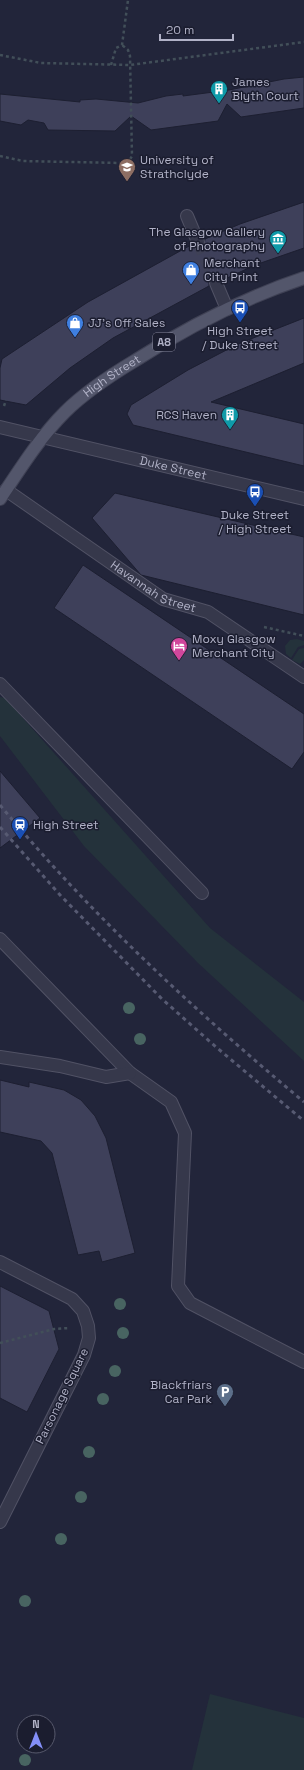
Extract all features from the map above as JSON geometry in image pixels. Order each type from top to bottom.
[{"type":"main road","name":"High Street","points":[[3,494],[43,436],[66,411],[104,380],[191,326],[259,294],[304,278]]},
{"type":"street","points":[[187,216],[198,242]]},
{"type":"street","points":[[216,282],[227,309]]},
{"type":"street","name":"Duke Street","points":[[0,427],[304,499]]},
{"type":"street","name":"Havannah Street","points":[[3,494],[163,599],[208,612],[304,677]]},
{"type":"street","points":[[0,684],[202,893]]},
{"type":"street","points":[[0,939],[130,1073],[171,1102],[185,1133],[178,1286],[190,1303],[304,1362]]},
{"type":"street","points":[[0,1057],[60,1066],[106,1077],[130,1073]]},
{"type":"street","name":"Parsonage Square","points":[[0,1262],[72,1299],[83,1311],[88,1326],[88,1338],[84,1355],[0,1522]]},
{"type":"path","points":[[122,45],[128,0]]},
{"type":"path","points":[[0,54],[41,63],[130,65],[304,42]]},
{"type":"path","points":[[112,65],[116,48],[122,45]]},
{"type":"path","points":[[0,156],[23,161],[120,163],[129,160],[132,156],[130,65],[128,50],[122,45]]},
{"type":"path","points":[[4,406],[6,400]]},
{"type":"path","points":[[0,1343],[54,1329],[88,1326]]},
{"type":"shaded area","points":[[297,639],[304,641],[304,645],[298,647],[291,658],[286,654],[285,646],[290,640]]},
{"type":"shaded area","points":[[304,648],[304,660],[300,664],[292,660],[299,649]]},
{"type":"shaded area","points":[[0,697],[5,698],[210,928],[304,1002],[304,1061],[198,963],[84,846],[0,736]]},
{"type":"shaded area","points":[[210,1694],[304,1718],[304,1770],[192,1770]]},
{"type":"building","points":[[304,77],[304,108],[241,117],[227,104],[218,121],[151,130],[131,116],[115,131],[48,130],[44,123],[28,120],[21,125],[0,121],[0,94],[80,102],[80,100],[96,99],[138,103],[166,96],[183,94],[183,96],[229,90],[284,79]]},
{"type":"building","points":[[304,202],[304,248],[255,265],[223,280],[217,276],[213,276],[209,282],[209,286],[113,338],[70,368],[26,405],[0,400],[0,368],[2,359],[88,302],[191,245],[194,248],[201,249],[204,246],[205,239],[240,224]]},
{"type":"building","points":[[304,318],[304,363],[211,402],[304,424],[304,466],[133,425],[127,414],[131,405],[188,370],[238,344]]},
{"type":"building","points":[[115,493],[304,537],[304,615],[141,575],[92,518]]},
{"type":"building","name":"Moxy Glasgow Merchant City","points":[[83,565],[304,714],[304,752],[292,769],[54,608]]},
{"type":"building","points":[[0,771],[40,818],[0,848]]},
{"type":"building","points":[[0,1080],[29,1087],[29,1082],[64,1090],[81,1100],[95,1116],[106,1138],[135,1253],[102,1262],[99,1251],[78,1255],[52,1153],[41,1141],[0,1132]]},
{"type":"building","points":[[0,1286],[49,1311],[59,1349],[27,1412],[0,1398]]},
{"type":"tunnel","points":[[198,242],[216,283]]},
{"type":"railway","points":[[0,805],[70,885],[107,923],[183,997],[304,1102]]},
{"type":"railway","points":[[0,827],[61,896],[162,999],[216,1047],[304,1121]]},
{"type":"place","name":"James Blyth Court","points":[[219,104]]},
{"type":"place","name":"University of Strathclyde","points":[[127,182]]},
{"type":"place","name":"The Glasgow Gallery of Photography","points":[[278,254]]},
{"type":"place","name":"Merchant City Print","points":[[191,285]]},
{"type":"place","name":"High Street / Duke Street","points":[[240,323]]},
{"type":"place","name":"JJ's Off Sales","points":[[75,338]]},
{"type":"place","name":"RCS Haven","points":[[230,430]]},
{"type":"place","name":"Duke Street / High Street","points":[[255,507]]},
{"type":"place","name":"Moxy Glasgow Merchant City","points":[[179,661]]},
{"type":"place","name":"High Street","points":[[20,840]]},
{"type":"place","name":"Blackfriars Car Park","points":[[225,1407]]}]
